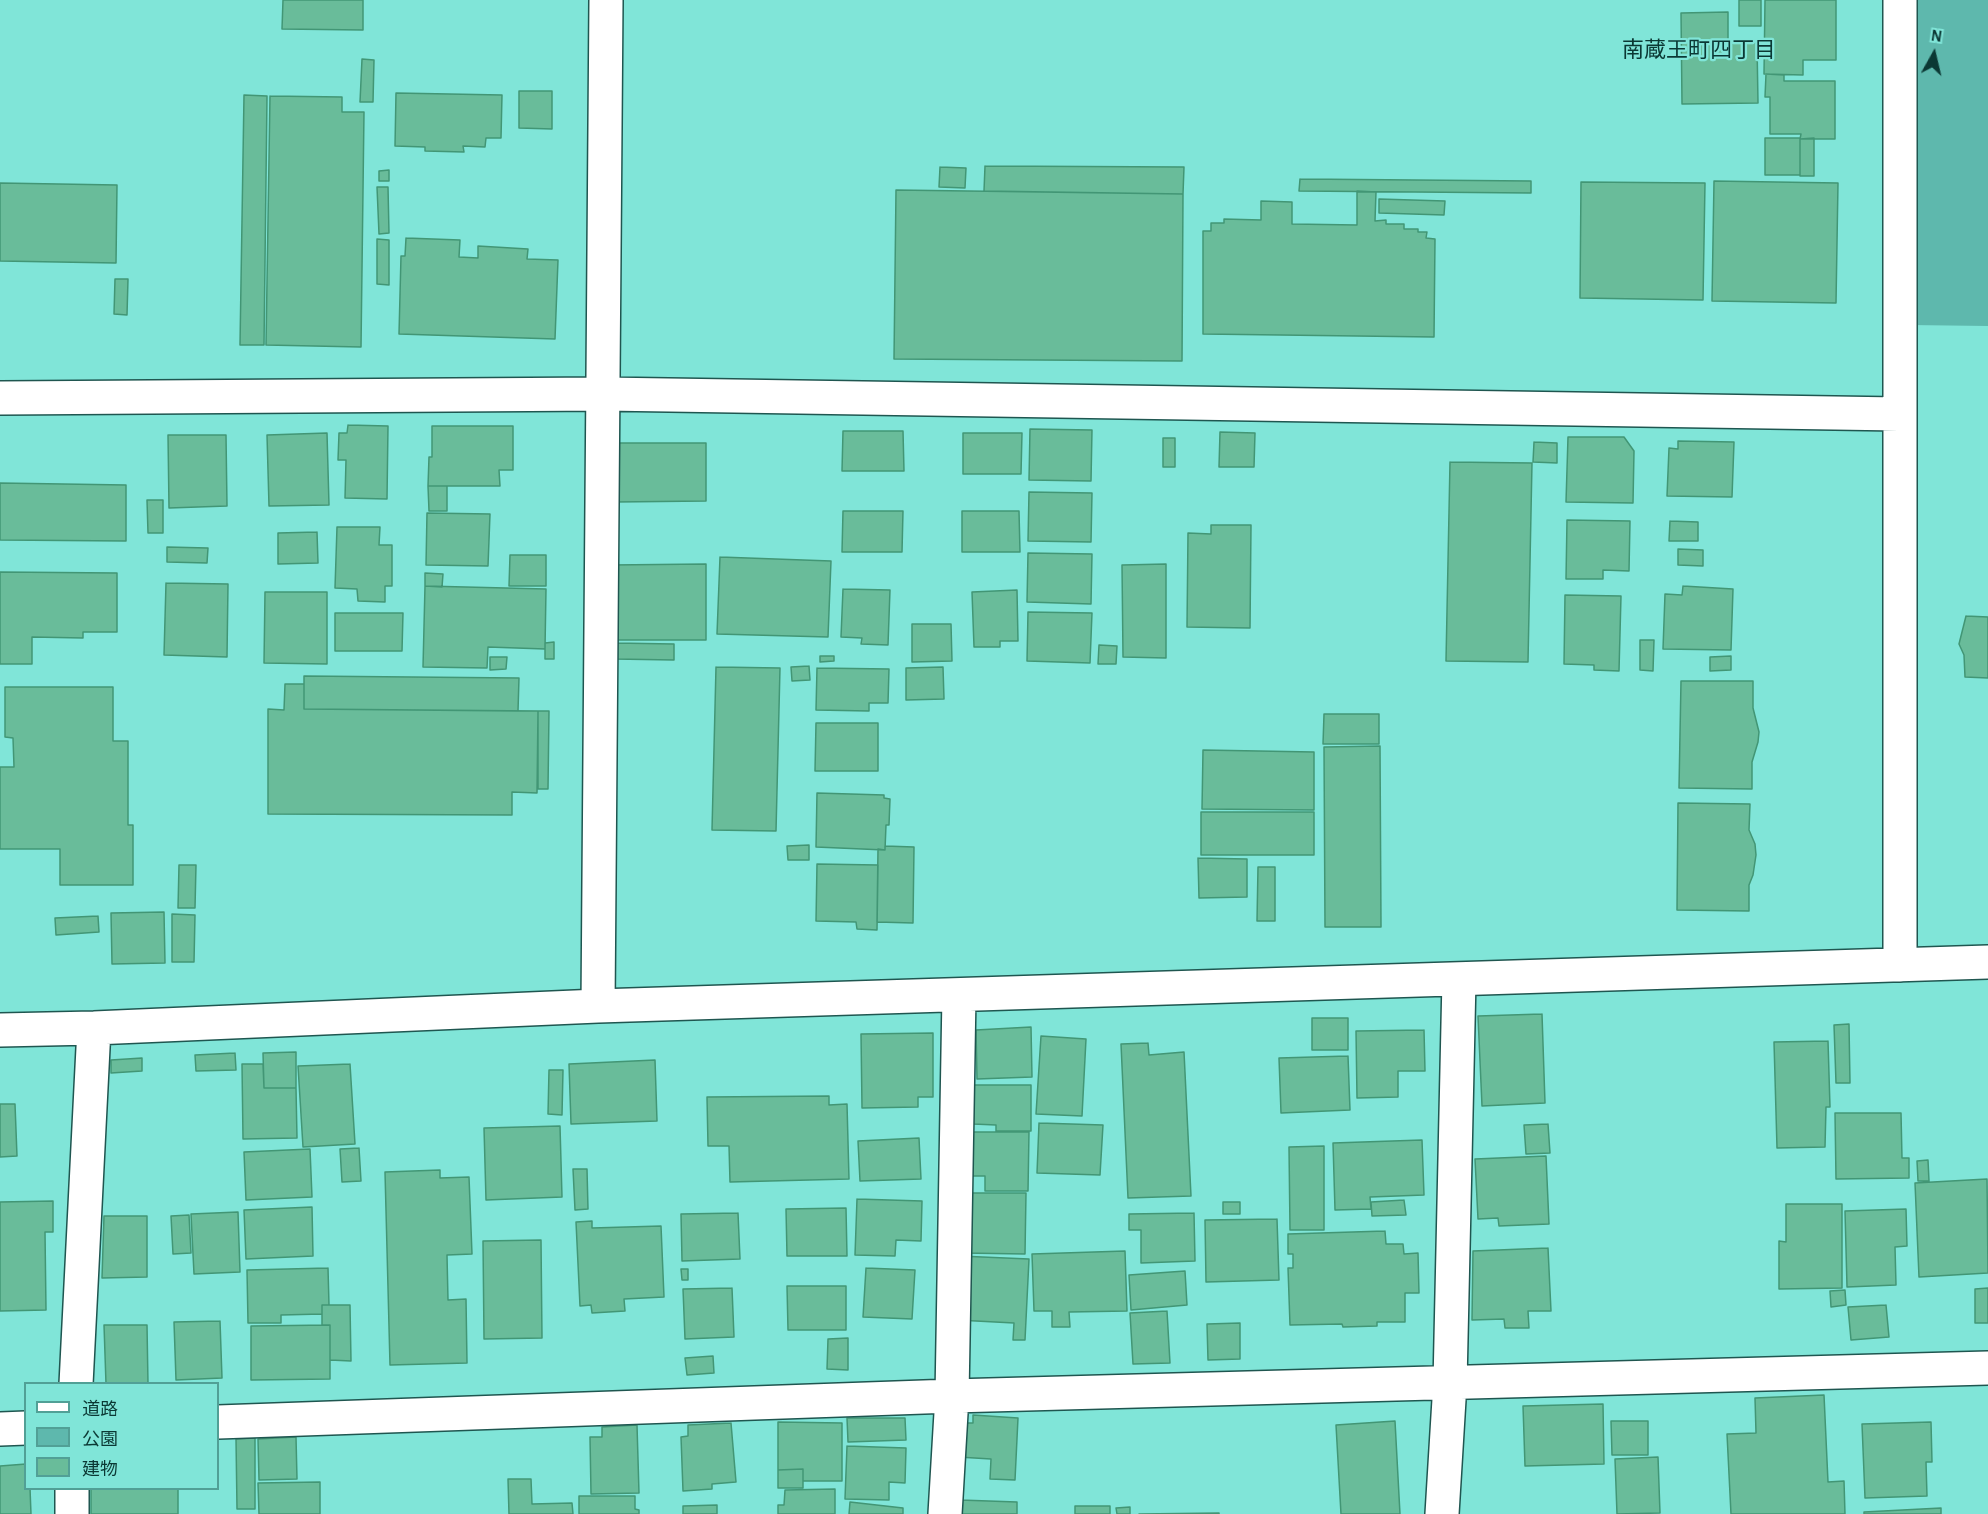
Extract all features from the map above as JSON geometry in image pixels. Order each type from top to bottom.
[{"type":"street","points":[[598,1006],[606,0]]},
{"type":"street","points":[[1900,0],[1900,965]]},
{"type":"street","points":[[0,398],[604,394],[1899,414]]},
{"type":"street","points":[[0,1030],[598,1006],[1988,962]]},
{"type":"street","points":[[1442,1514],[1450,1383],[1460,979]]},
{"type":"street","points":[[945,1514],[952,1396],[959,995]]},
{"type":"street","points":[[76,1382],[94,1028]]},
{"type":"street","points":[[219,1422],[952,1396],[1988,1368]]},
{"type":"street","points":[[0,1429],[24,1428]]},
{"type":"street","points":[[72,1490],[72,1514]]},
{"type":"green space","points":[[1908,0],[1988,0],[1988,326],[1909,325]]},
{"type":"building","points":[[283,0],[363,0],[363,30],[282,29]]},
{"type":"building","points":[[1739,0],[1761,0],[1761,26],[1739,26]]},
{"type":"building","points":[[1765,0],[1836,0],[1836,60],[1803,60],[1803,75],[1764,74]]},
{"type":"building","points":[[1728,12],[1728,43],[1757,43],[1758,103],[1682,104],[1681,13]]},
{"type":"building","points":[[362,59],[374,60],[373,102],[360,102]]},
{"type":"building","points":[[1766,74],[1784,75],[1784,81],[1835,81],[1835,139],[1800,139],[1801,134],[1770,134],[1770,97],[1765,97]]},
{"type":"building","points":[[519,91],[552,91],[552,129],[519,128]]},
{"type":"building","points":[[396,93],[502,95],[501,138],[486,138],[485,147],[463,146],[464,152],[425,151],[425,147],[395,146]]},
{"type":"building","points":[[244,95],[267,96],[264,345],[240,345]]},
{"type":"building","points":[[270,96],[342,97],[342,112],[364,112],[361,347],[266,345]]},
{"type":"building","points":[[1765,138],[1800,138],[1800,175],[1765,175]]},
{"type":"building","points":[[1814,138],[1814,176],[1800,176],[1800,139]]},
{"type":"building","points":[[985,166],[1184,167],[1183,194],[984,191]]},
{"type":"building","points":[[940,167],[966,168],[965,188],[939,187]]},
{"type":"building","points":[[389,170],[389,181],[379,181],[379,171]]},
{"type":"building","points":[[1300,179],[1531,181],[1531,193],[1299,191]]},
{"type":"building","points":[[1714,181],[1838,183],[1836,303],[1712,301]]},
{"type":"building","points":[[1581,182],[1705,183],[1703,300],[1580,298]]},
{"type":"building","points":[[0,183],[117,185],[116,263],[0,261]]},
{"type":"building","points":[[377,187],[388,187],[389,233],[379,234]]},
{"type":"building","points":[[896,190],[1183,194],[1182,361],[894,359]]},
{"type":"building","points":[[1357,191],[1376,192],[1375,221],[1386,220],[1386,224],[1404,224],[1404,229],[1418,229],[1418,232],[1427,232],[1426,238],[1435,239],[1434,337],[1203,334],[1203,231],[1211,231],[1211,223],[1224,223],[1224,219],[1261,220],[1261,201],[1292,202],[1292,224],[1357,225]]},
{"type":"building","points":[[1379,199],[1445,201],[1444,215],[1379,213]]},
{"type":"building","points":[[406,238],[460,240],[459,257],[478,258],[478,246],[528,249],[527,259],[558,260],[555,339],[399,334],[401,256],[405,256]]},
{"type":"building","points":[[377,239],[389,240],[389,285],[377,284]]},
{"type":"building","points":[[115,279],[128,279],[127,315],[114,314]]},
{"type":"building","points":[[348,425],[388,426],[387,499],[345,498],[346,460],[338,460],[339,433],[347,433]]},
{"type":"building","points":[[432,426],[513,426],[513,470],[499,470],[500,486],[428,486],[429,457],[432,457]]},
{"type":"building","points":[[1030,429],[1092,430],[1091,481],[1029,480]]},
{"type":"building","points":[[843,431],[903,431],[904,471],[842,471]]},
{"type":"building","points":[[1220,432],[1255,433],[1254,467],[1219,467]]},
{"type":"building","points":[[327,433],[329,505],[269,506],[267,435]]},
{"type":"building","points":[[963,433],[1022,433],[1021,474],[963,474]]},
{"type":"building","points":[[168,435],[226,435],[227,506],[169,508]]},
{"type":"building","points":[[1568,437],[1624,437],[1634,451],[1633,503],[1566,502]]},
{"type":"building","points":[[1163,438],[1175,438],[1175,467],[1163,467]]},
{"type":"building","points":[[1678,441],[1734,442],[1732,497],[1667,496],[1669,448],[1678,449]]},
{"type":"building","points":[[1534,442],[1557,443],[1557,463],[1533,462]]},
{"type":"building","points":[[614,443],[706,443],[706,501],[615,502]]},
{"type":"building","points":[[1450,462],[1532,463],[1528,662],[1446,661]]},
{"type":"building","points":[[0,483],[126,485],[126,541],[0,540]]},
{"type":"building","points":[[428,486],[447,486],[447,511],[429,511]]},
{"type":"building","points":[[1029,492],[1092,493],[1091,542],[1028,541]]},
{"type":"building","points":[[147,500],[163,500],[163,533],[148,533]]},
{"type":"building","points":[[843,511],[903,511],[902,552],[842,552]]},
{"type":"building","points":[[962,511],[1019,511],[1020,552],[962,552]]},
{"type":"building","points":[[427,513],[490,514],[488,566],[426,565]]},
{"type":"building","points":[[1567,520],[1630,521],[1629,571],[1603,570],[1603,579],[1566,579]]},
{"type":"building","points":[[1670,521],[1698,522],[1698,541],[1669,541]]},
{"type":"building","points":[[1211,525],[1251,525],[1250,628],[1187,627],[1188,533],[1211,534]]},
{"type":"building","points":[[337,527],[380,527],[379,545],[392,545],[392,586],[385,586],[385,602],[358,601],[357,589],[335,588]]},
{"type":"building","points":[[317,532],[318,563],[278,564],[278,533]]},
{"type":"building","points":[[167,547],[208,548],[207,563],[167,562]]},
{"type":"building","points":[[1678,549],[1703,550],[1703,566],[1678,565]]},
{"type":"building","points":[[1028,553],[1092,554],[1091,604],[1027,602]]},
{"type":"building","points":[[510,555],[546,555],[546,586],[509,586]]},
{"type":"building","points":[[720,557],[831,561],[828,637],[717,634]]},
{"type":"building","points":[[706,564],[706,640],[610,640],[610,565]]},
{"type":"building","points":[[1166,564],[1166,658],[1123,657],[1122,565]]},
{"type":"building","points":[[0,572],[117,573],[117,632],[83,632],[83,638],[32,637],[32,664],[0,664]]},
{"type":"building","points":[[425,573],[443,574],[442,587],[425,586]]},
{"type":"building","points":[[166,583],[228,584],[227,657],[164,655]]},
{"type":"building","points":[[425,586],[546,589],[545,649],[488,647],[487,668],[423,667]]},
{"type":"building","points":[[1683,586],[1733,589],[1731,650],[1663,649],[1665,594],[1682,595]]},
{"type":"building","points":[[843,589],[890,590],[888,645],[861,644],[862,638],[841,637]]},
{"type":"building","points":[[1017,590],[1018,641],[1000,641],[1000,647],[974,647],[972,592]]},
{"type":"building","points":[[265,592],[327,592],[327,664],[264,663]]},
{"type":"building","points":[[1565,595],[1621,596],[1619,671],[1594,670],[1594,665],[1564,664]]},
{"type":"building","points":[[1028,612],[1092,613],[1090,663],[1027,661]]},
{"type":"building","points":[[335,613],[403,613],[402,651],[335,651]]},
{"type":"building","points":[[1966,616],[1988,617],[1988,678],[1965,677],[1964,655],[1959,644]]},
{"type":"building","points":[[912,624],[951,624],[952,661],[912,662]]},
{"type":"building","points":[[1640,640],[1654,640],[1653,671],[1640,670]]},
{"type":"building","points":[[554,642],[554,659],[545,659],[545,643]]},
{"type":"building","points":[[615,643],[674,644],[674,660],[614,659]]},
{"type":"building","points":[[1099,645],[1117,646],[1116,664],[1098,664]]},
{"type":"building","points":[[820,656],[834,656],[834,661],[820,662]]},
{"type":"building","points":[[1731,656],[1731,670],[1710,671],[1710,657]]},
{"type":"building","points":[[490,657],[507,657],[506,669],[490,670]]},
{"type":"building","points":[[809,666],[810,680],[792,681],[791,667]]},
{"type":"building","points":[[716,667],[780,668],[776,831],[712,830]]},
{"type":"building","points":[[943,667],[944,699],[906,700],[906,668]]},
{"type":"building","points":[[817,668],[889,669],[888,703],[869,703],[869,711],[816,710]]},
{"type":"building","points":[[304,676],[519,678],[518,711],[304,709]]},
{"type":"building","points":[[1681,681],[1753,681],[1753,708],[1759,732],[1752,762],[1752,789],[1679,788]]},
{"type":"building","points":[[285,684],[304,684],[304,709],[538,711],[537,793],[512,792],[512,815],[268,814],[268,709],[284,710]]},
{"type":"building","points":[[5,687],[113,687],[113,741],[128,741],[128,825],[133,825],[133,885],[60,885],[60,849],[0,849],[0,767],[14,767],[13,738],[5,737]]},
{"type":"building","points":[[538,711],[549,711],[548,789],[538,789]]},
{"type":"building","points":[[1324,714],[1379,714],[1379,744],[1323,744]]},
{"type":"building","points":[[816,723],[878,723],[878,771],[815,771]]},
{"type":"building","points":[[1380,746],[1381,927],[1325,927],[1324,747]]},
{"type":"building","points":[[1203,750],[1314,752],[1314,810],[1202,809]]},
{"type":"building","points":[[817,793],[884,795],[884,798],[890,799],[885,850],[816,847]]},
{"type":"building","points":[[1678,803],[1750,804],[1749,830],[1755,844],[1756,855],[1749,885],[1749,911],[1677,910]]},
{"type":"building","points":[[1201,812],[1314,812],[1314,855],[1201,855]]},
{"type":"building","points":[[809,845],[809,860],[788,860],[787,846]]},
{"type":"building","points":[[885,846],[914,847],[913,923],[877,922],[878,849],[885,850]]},
{"type":"building","points":[[1198,858],[1247,859],[1247,897],[1199,898]]},
{"type":"building","points":[[817,864],[878,865],[877,930],[857,929],[856,922],[816,921]]},
{"type":"building","points":[[179,865],[196,865],[195,908],[178,908]]},
{"type":"building","points":[[1258,867],[1275,867],[1275,921],[1257,921]]},
{"type":"building","points":[[164,912],[165,963],[112,964],[111,913]]},
{"type":"building","points":[[172,914],[195,915],[194,962],[172,962]]},
{"type":"building","points":[[98,916],[99,932],[56,935],[55,918]]},
{"type":"building","points":[[1542,1014],[1545,1103],[1482,1106],[1478,1016]]},
{"type":"building","points":[[1312,1018],[1348,1018],[1348,1050],[1312,1050]]},
{"type":"building","points":[[1849,1024],[1850,1083],[1836,1083],[1834,1025]]},
{"type":"building","points":[[1031,1027],[1032,1077],[977,1079],[976,1030]]},
{"type":"building","points":[[1424,1030],[1425,1071],[1398,1071],[1398,1097],[1357,1098],[1356,1031]]},
{"type":"building","points":[[933,1033],[933,1097],[918,1097],[918,1107],[862,1108],[861,1034]]},
{"type":"building","points":[[1041,1036],[1086,1039],[1082,1116],[1036,1114]]},
{"type":"building","points":[[1828,1041],[1830,1107],[1826,1107],[1825,1147],[1777,1148],[1774,1042]]},
{"type":"building","points":[[1148,1043],[1149,1055],[1184,1052],[1191,1196],[1128,1198],[1121,1044]]},
{"type":"building","points":[[296,1052],[296,1088],[264,1088],[263,1053]]},
{"type":"building","points":[[235,1053],[236,1070],[196,1071],[195,1055]]},
{"type":"building","points":[[1348,1056],[1350,1110],[1281,1113],[1279,1058]]},
{"type":"building","points":[[142,1058],[142,1071],[111,1073],[111,1060]]},
{"type":"building","points":[[655,1060],[657,1121],[571,1124],[569,1064]]},
{"type":"building","points":[[242,1064],[263,1064],[264,1088],[296,1088],[297,1138],[243,1139]]},
{"type":"building","points":[[350,1064],[355,1144],[303,1147],[298,1066]]},
{"type":"building","points":[[549,1070],[563,1070],[562,1115],[548,1114]]},
{"type":"building","points":[[973,1085],[1031,1085],[1031,1131],[996,1131],[996,1125],[973,1124]]},
{"type":"building","points":[[829,1096],[829,1105],[847,1104],[849,1179],[730,1182],[729,1146],[708,1146],[707,1097]]},
{"type":"building","points":[[0,1104],[15,1104],[17,1156],[0,1157]]},
{"type":"building","points":[[1835,1113],[1901,1113],[1902,1158],[1909,1158],[1909,1178],[1836,1179]]},
{"type":"building","points":[[1039,1123],[1103,1125],[1100,1175],[1037,1173]]},
{"type":"building","points":[[1548,1124],[1550,1153],[1526,1154],[1524,1125]]},
{"type":"building","points":[[560,1126],[562,1197],[486,1200],[484,1128]]},
{"type":"building","points":[[964,1132],[1029,1132],[1028,1191],[985,1191],[985,1176],[968,1176]]},
{"type":"building","points":[[919,1138],[921,1179],[860,1181],[858,1141]]},
{"type":"building","points":[[1422,1140],[1424,1195],[1370,1197],[1371,1209],[1335,1210],[1333,1143]]},
{"type":"building","points":[[1324,1146],[1324,1230],[1290,1230],[1289,1147]]},
{"type":"building","points":[[359,1148],[361,1181],[342,1182],[340,1149]]},
{"type":"building","points":[[310,1149],[312,1197],[246,1200],[244,1152]]},
{"type":"building","points":[[1546,1156],[1549,1224],[1499,1226],[1498,1218],[1478,1219],[1475,1159]]},
{"type":"building","points":[[1928,1160],[1929,1181],[1918,1181],[1917,1161]]},
{"type":"building","points":[[573,1169],[587,1169],[588,1209],[575,1210]]},
{"type":"building","points":[[440,1170],[440,1178],[469,1177],[472,1254],[447,1255],[448,1300],[466,1299],[467,1363],[390,1365],[385,1172]]},
{"type":"building","points":[[1987,1179],[1988,1273],[1919,1277],[1915,1183]]},
{"type":"building","points":[[962,1193],[1026,1193],[1025,1254],[962,1253]]},
{"type":"building","points":[[857,1199],[922,1201],[921,1241],[896,1240],[895,1256],[855,1255]]},
{"type":"building","points":[[1404,1200],[1406,1215],[1372,1216],[1371,1202]]},
{"type":"building","points":[[53,1201],[53,1232],[45,1232],[46,1310],[0,1311],[0,1202]]},
{"type":"building","points":[[1223,1202],[1240,1202],[1240,1214],[1223,1214]]},
{"type":"building","points":[[1786,1204],[1842,1204],[1842,1288],[1779,1289],[1779,1241],[1786,1242]]},
{"type":"building","points":[[312,1207],[313,1256],[246,1259],[244,1210]]},
{"type":"building","points":[[846,1208],[847,1256],[787,1256],[786,1209]]},
{"type":"building","points":[[1906,1209],[1907,1246],[1895,1247],[1896,1285],[1847,1287],[1845,1211]]},
{"type":"building","points":[[238,1212],[240,1272],[194,1274],[191,1214]]},
{"type":"building","points":[[738,1213],[740,1259],[682,1261],[681,1214]]},
{"type":"building","points":[[1194,1213],[1195,1261],[1141,1263],[1141,1230],[1129,1230],[1129,1214]]},
{"type":"building","points":[[189,1215],[191,1253],[173,1254],[171,1216]]},
{"type":"building","points":[[104,1216],[147,1216],[147,1277],[102,1278]]},
{"type":"building","points":[[1277,1219],[1279,1280],[1206,1282],[1205,1220]]},
{"type":"building","points":[[592,1221],[592,1228],[661,1226],[664,1297],[624,1299],[625,1311],[592,1313],[591,1305],[580,1306],[576,1222]]},
{"type":"building","points":[[1385,1231],[1386,1244],[1403,1244],[1404,1254],[1418,1253],[1419,1293],[1405,1293],[1405,1322],[1377,1322],[1377,1326],[1343,1327],[1342,1324],[1290,1325],[1288,1268],[1293,1268],[1293,1254],[1288,1254],[1288,1234]]},
{"type":"building","points":[[541,1240],[542,1338],[484,1339],[483,1241]]},
{"type":"building","points":[[1548,1248],[1551,1311],[1528,1311],[1529,1328],[1505,1328],[1504,1319],[1472,1320],[1473,1251]]},
{"type":"building","points":[[1125,1251],[1127,1311],[1069,1312],[1070,1327],[1052,1327],[1052,1311],[1034,1311],[1032,1254]]},
{"type":"building","points":[[959,1256],[1029,1259],[1025,1340],[1013,1340],[1014,1323],[957,1320]]},
{"type":"building","points":[[328,1268],[329,1305],[322,1305],[322,1314],[281,1315],[281,1323],[248,1323],[247,1270]]},
{"type":"building","points":[[866,1268],[915,1270],[912,1319],[863,1317]]},
{"type":"building","points":[[681,1269],[688,1269],[688,1280],[682,1280]]},
{"type":"building","points":[[1185,1271],[1187,1305],[1131,1310],[1129,1275]]},
{"type":"building","points":[[787,1286],[846,1286],[846,1330],[788,1330]]},
{"type":"building","points":[[732,1288],[734,1337],[685,1339],[683,1289]]},
{"type":"building","points":[[1988,1288],[1988,1323],[1975,1323],[1975,1289]]},
{"type":"building","points":[[1845,1290],[1846,1305],[1831,1307],[1830,1291]]},
{"type":"building","points":[[322,1305],[350,1305],[351,1361],[330,1360],[330,1325],[322,1325]]},
{"type":"building","points":[[1886,1305],[1889,1337],[1851,1340],[1848,1307]]},
{"type":"building","points":[[1167,1311],[1170,1363],[1133,1364],[1130,1313]]},
{"type":"building","points":[[220,1321],[222,1378],[176,1380],[174,1322]]},
{"type":"building","points":[[1240,1323],[1240,1359],[1208,1360],[1207,1324]]},
{"type":"building","points":[[104,1325],[147,1325],[148,1382],[106,1382]]},
{"type":"building","points":[[330,1325],[330,1379],[251,1380],[251,1326]]},
{"type":"building","points":[[848,1338],[848,1370],[827,1369],[828,1339]]},
{"type":"building","points":[[713,1356],[714,1373],[687,1375],[685,1358]]},
{"type":"building","points":[[1824,1395],[1828,1482],[1844,1481],[1845,1514],[1731,1514],[1727,1434],[1756,1433],[1755,1398]]},
{"type":"building","points":[[1603,1404],[1604,1464],[1525,1466],[1523,1406]]},
{"type":"building","points":[[973,1415],[1018,1418],[1015,1480],[990,1479],[991,1459],[958,1457],[960,1423],[973,1423]]},
{"type":"building","points":[[847,1418],[905,1418],[906,1440],[848,1442]]},
{"type":"building","points":[[1395,1421],[1400,1514],[1341,1514],[1336,1425]]},
{"type":"building","points":[[1611,1421],[1648,1421],[1648,1455],[1612,1455]]},
{"type":"building","points":[[778,1422],[842,1423],[842,1481],[803,1481],[803,1469],[778,1470]]},
{"type":"building","points":[[1931,1422],[1932,1462],[1926,1462],[1927,1496],[1865,1498],[1862,1424]]},
{"type":"building","points":[[731,1423],[736,1482],[712,1484],[712,1489],[683,1491],[681,1437],[688,1436],[688,1425]]},
{"type":"building","points":[[637,1425],[639,1493],[591,1494],[590,1437],[602,1437],[602,1427]]},
{"type":"building","points":[[296,1437],[297,1479],[259,1480],[258,1439]]},
{"type":"building","points":[[255,1438],[255,1509],[237,1509],[236,1439]]},
{"type":"building","points":[[847,1446],[906,1448],[905,1483],[889,1482],[889,1500],[845,1499]]},
{"type":"building","points":[[1658,1457],[1660,1513],[1617,1514],[1615,1459]]},
{"type":"building","points":[[24,1464],[24,1490],[30,1490],[31,1514],[0,1514],[0,1466]]},
{"type":"building","points":[[803,1469],[803,1488],[778,1488],[778,1470]]},
{"type":"building","points":[[508,1479],[531,1479],[532,1504],[572,1503],[573,1514],[509,1514]]},
{"type":"building","points":[[320,1482],[320,1514],[259,1514],[258,1483]]},
{"type":"building","points":[[835,1489],[835,1514],[778,1514],[778,1505],[784,1505],[785,1490]]},
{"type":"building","points":[[91,1490],[178,1490],[178,1514],[91,1514]]},
{"type":"building","points":[[579,1496],[635,1496],[635,1509],[639,1510],[639,1514],[579,1514]]},
{"type":"building","points":[[960,1500],[1017,1502],[1017,1514],[959,1514]]},
{"type":"building","points":[[850,1502],[903,1508],[903,1514],[849,1514]]},
{"type":"building","points":[[717,1505],[717,1514],[683,1514],[683,1506]]},
{"type":"building","points":[[1075,1506],[1110,1506],[1110,1514],[1075,1514]]},
{"type":"building","points":[[1130,1507],[1130,1514],[1117,1514],[1116,1508]]},
{"type":"building","points":[[1941,1508],[1941,1514],[1864,1514],[1864,1512]]},
{"type":"building","points":[[1219,1513],[1219,1514],[1139,1514]]},
{"type":"district","name":"南蔵王町四丁目","points":[[1699,50]]}]
